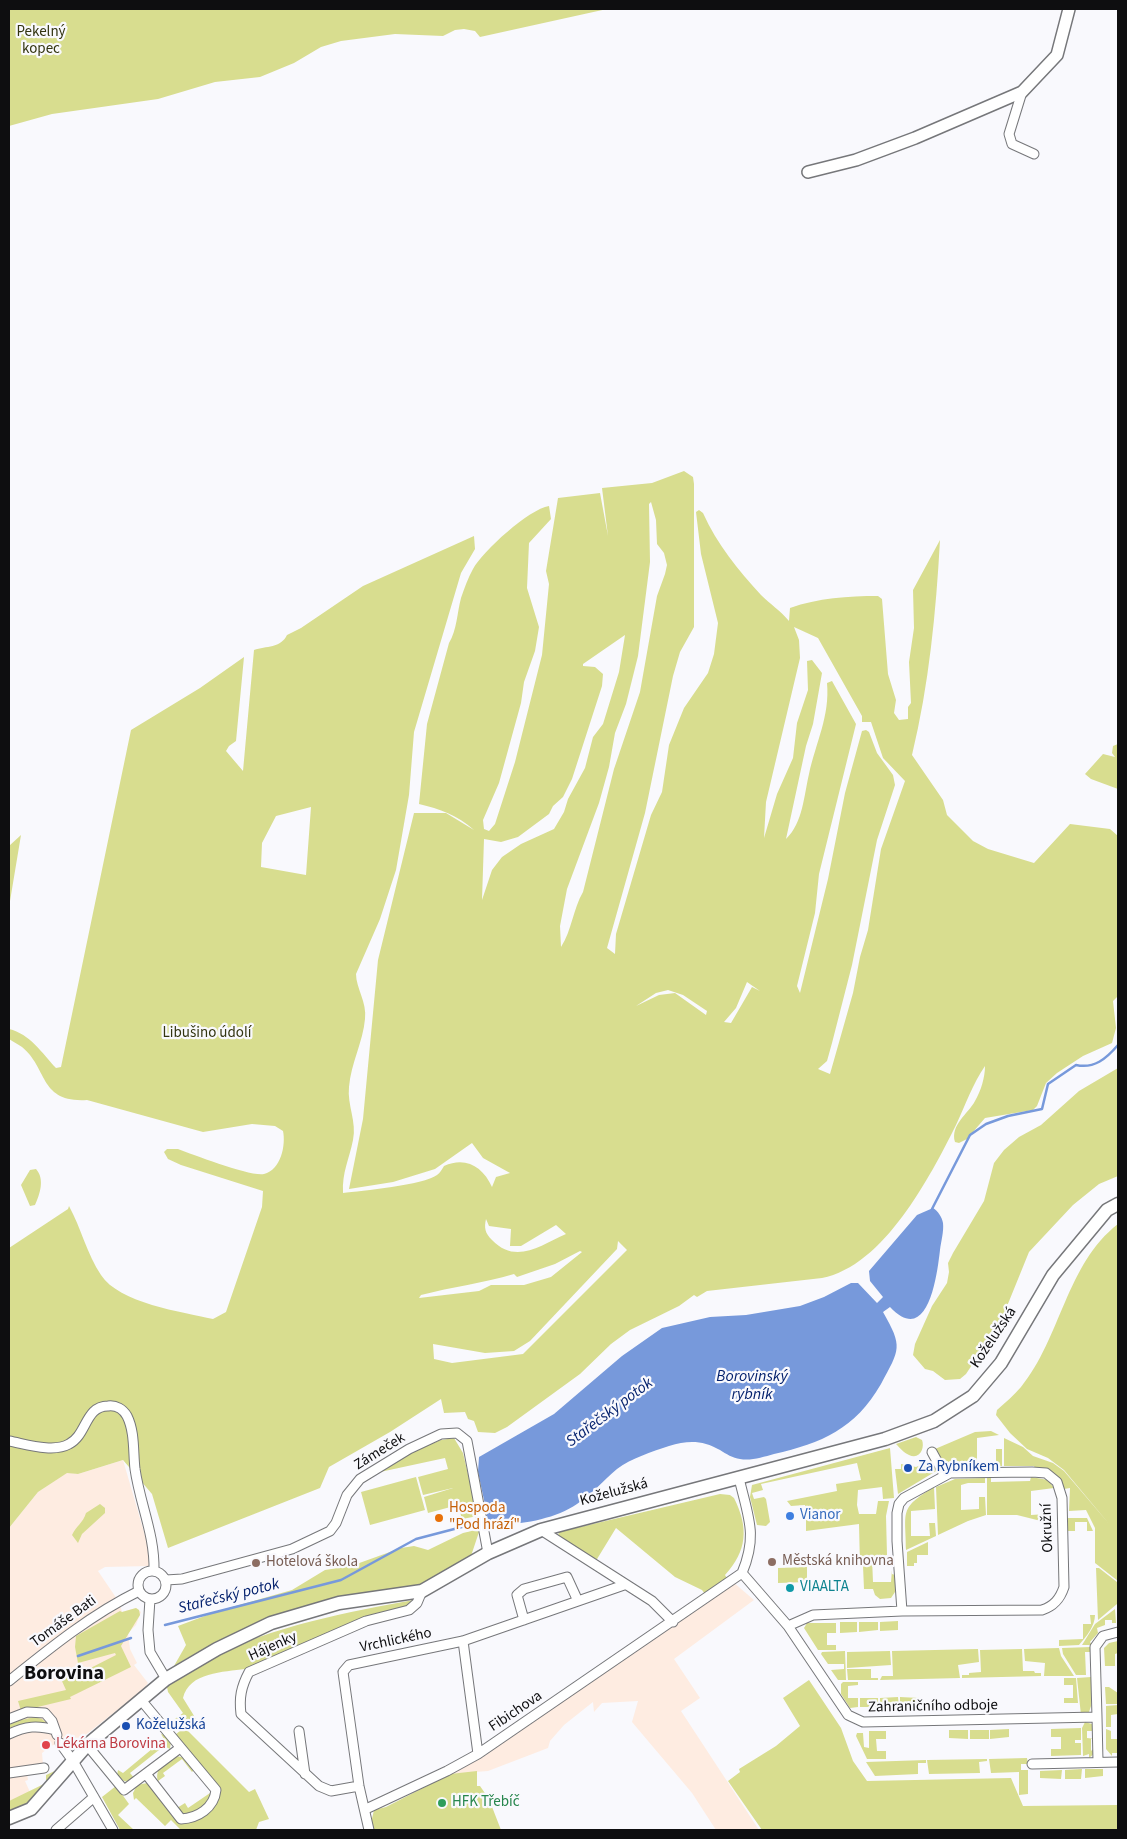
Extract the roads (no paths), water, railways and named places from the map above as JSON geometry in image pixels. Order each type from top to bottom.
[{"type":"main road","name":"Koželužská","points":[[9,1818],[31,1809],[87,1745],[166,1678],[217,1649],[272,1623],[338,1603],[422,1591],[488,1553],[541,1530],[648,1500],[885,1439],[918,1428],[942,1416],[973,1396],[1001,1363],[1053,1275],[1107,1210],[1118,1204]]},
{"type":"street","points":[[808,172],[856,160],[915,138],[1022,92],[1058,55],[1069,9]]},
{"type":"street","points":[[1022,92],[1009,134],[1012,144],[1034,154]]},
{"type":"street","points":[[9,1441],[54,1448],[70,1444],[80,1434],[91,1413],[107,1405],[119,1407],[126,1415],[132,1429],[138,1484],[154,1545],[154,1571]]},
{"type":"street","name":"Zámeček","points":[[166,1580],[182,1579],[292,1548],[330,1531],[336,1523],[347,1495],[360,1479],[410,1449],[441,1434],[457,1433],[467,1441],[488,1553]]},
{"type":"street","points":[[932,1452],[944,1474]]},
{"type":"street","name":"Okružní","points":[[788,1626],[813,1615],[902,1611],[1042,1610],[1050,1607],[1061,1597],[1064,1588],[1062,1498],[1057,1482],[1046,1473],[1032,1472],[944,1474],[904,1498],[899,1504],[897,1512],[902,1611]]},
{"type":"street","points":[[739,1478],[752,1533],[750,1554],[742,1574],[788,1626]]},
{"type":"street","points":[[541,1530],[624,1585],[652,1601],[673,1622]]},
{"type":"street","points":[[148,1571],[154,1571],[161,1574],[166,1580],[163,1594],[150,1599],[140,1591],[140,1577],[148,1571]]},
{"type":"street","name":"Fibichova","points":[[366,1809],[447,1771],[478,1754],[742,1574]]},
{"type":"street","points":[[524,1620],[517,1600],[518,1594],[524,1589],[567,1576],[578,1601]]},
{"type":"street","name":"Vrchlického","points":[[369,1830],[366,1809],[359,1786],[343,1672],[349,1665],[462,1640],[624,1585]]},
{"type":"street","name":"Tomáše Bati","points":[[9,1681],[65,1637],[112,1605],[140,1591]]},
{"type":"street","name":"Hájenky","points":[[359,1786],[331,1791],[319,1786],[305,1774],[241,1714],[239,1699],[242,1684],[249,1672],[366,1621],[408,1610],[417,1603],[422,1591]]},
{"type":"street","points":[[150,1599],[150,1652],[166,1678]]},
{"type":"street","name":"Zahraničního odboje","points":[[788,1626],[848,1715],[856,1720],[863,1722],[1097,1716]]},
{"type":"street","points":[[1098,1762],[1095,1647],[1103,1636],[1118,1632]]},
{"type":"street","points":[[462,1640],[478,1754]]},
{"type":"street","points":[[141,1700],[216,1790],[215,1800],[209,1808],[190,1819],[181,1819],[146,1774]]},
{"type":"street","points":[[9,1719],[27,1712],[45,1714],[52,1721],[57,1736],[113,1830]]},
{"type":"street","points":[[9,1734],[24,1726],[42,1726],[57,1736]]},
{"type":"street","points":[[299,1731],[305,1774]]},
{"type":"street","points":[[87,1745],[124,1790],[180,1748]]},
{"type":"street","points":[[1032,1764],[1118,1762]]},
{"type":"street","points":[[9,1773],[44,1768]]},
{"type":"street","points":[[56,1830],[94,1797]]},
{"type":"water","name":"Borovinský rybník","points":[[933,1208],[941,1216],[943,1229],[936,1276],[928,1303],[922,1313],[913,1319],[903,1317],[890,1307],[883,1312],[896,1341],[897,1348],[892,1363],[871,1399],[860,1412],[836,1432],[807,1445],[753,1459],[735,1458],[708,1444],[689,1442],[676,1444],[623,1465],[582,1500],[556,1515],[518,1523],[482,1523],[487,1514],[478,1472],[479,1457],[554,1414],[622,1356],[662,1328],[710,1317],[746,1315],[800,1306],[824,1297],[851,1283],[858,1283],[877,1303],[883,1297],[870,1281],[869,1271],[917,1215]]},
{"type":"waterway","name":"Stařečský potok","points":[[932,1209],[970,1135],[986,1124],[1008,1116],[1042,1109],[1048,1084],[1076,1065],[1088,1066],[1099,1062],[1118,1045]]},
{"type":"waterway","name":"Stařečský potok","points":[[165,1625],[341,1580],[416,1539],[481,1522]]},
{"type":"waterway","name":"Stařečský potok","points":[[78,1656],[131,1638]]},
{"type":"place","name":"Za Rybníkem","points":[[908,1468]]},
{"type":"place","name":"Vianor","points":[[790,1516]]},
{"type":"place","name":"Hospoda \"Pod hrází\"","points":[[439,1518]]},
{"type":"place","name":"Městská knihovna","points":[[772,1562]]},
{"type":"place","name":"Hotelová škola","points":[[256,1563]]},
{"type":"place","name":"VIAALTA","points":[[790,1588]]},
{"type":"place","name":"Koželužská","points":[[126,1726]]},
{"type":"place","name":"Lékárna Borovina","points":[[46,1745]]},
{"type":"place","name":"HFK Třebíč","points":[[442,1803]]},
{"type":"district","name":"Borovina","points":[[64,1675]]},
{"type":"park label","name":"Pekelný kopec","points":[[41,42]]},
{"type":"park label","name":"Libušino údolí","points":[[207,1034]]}]
